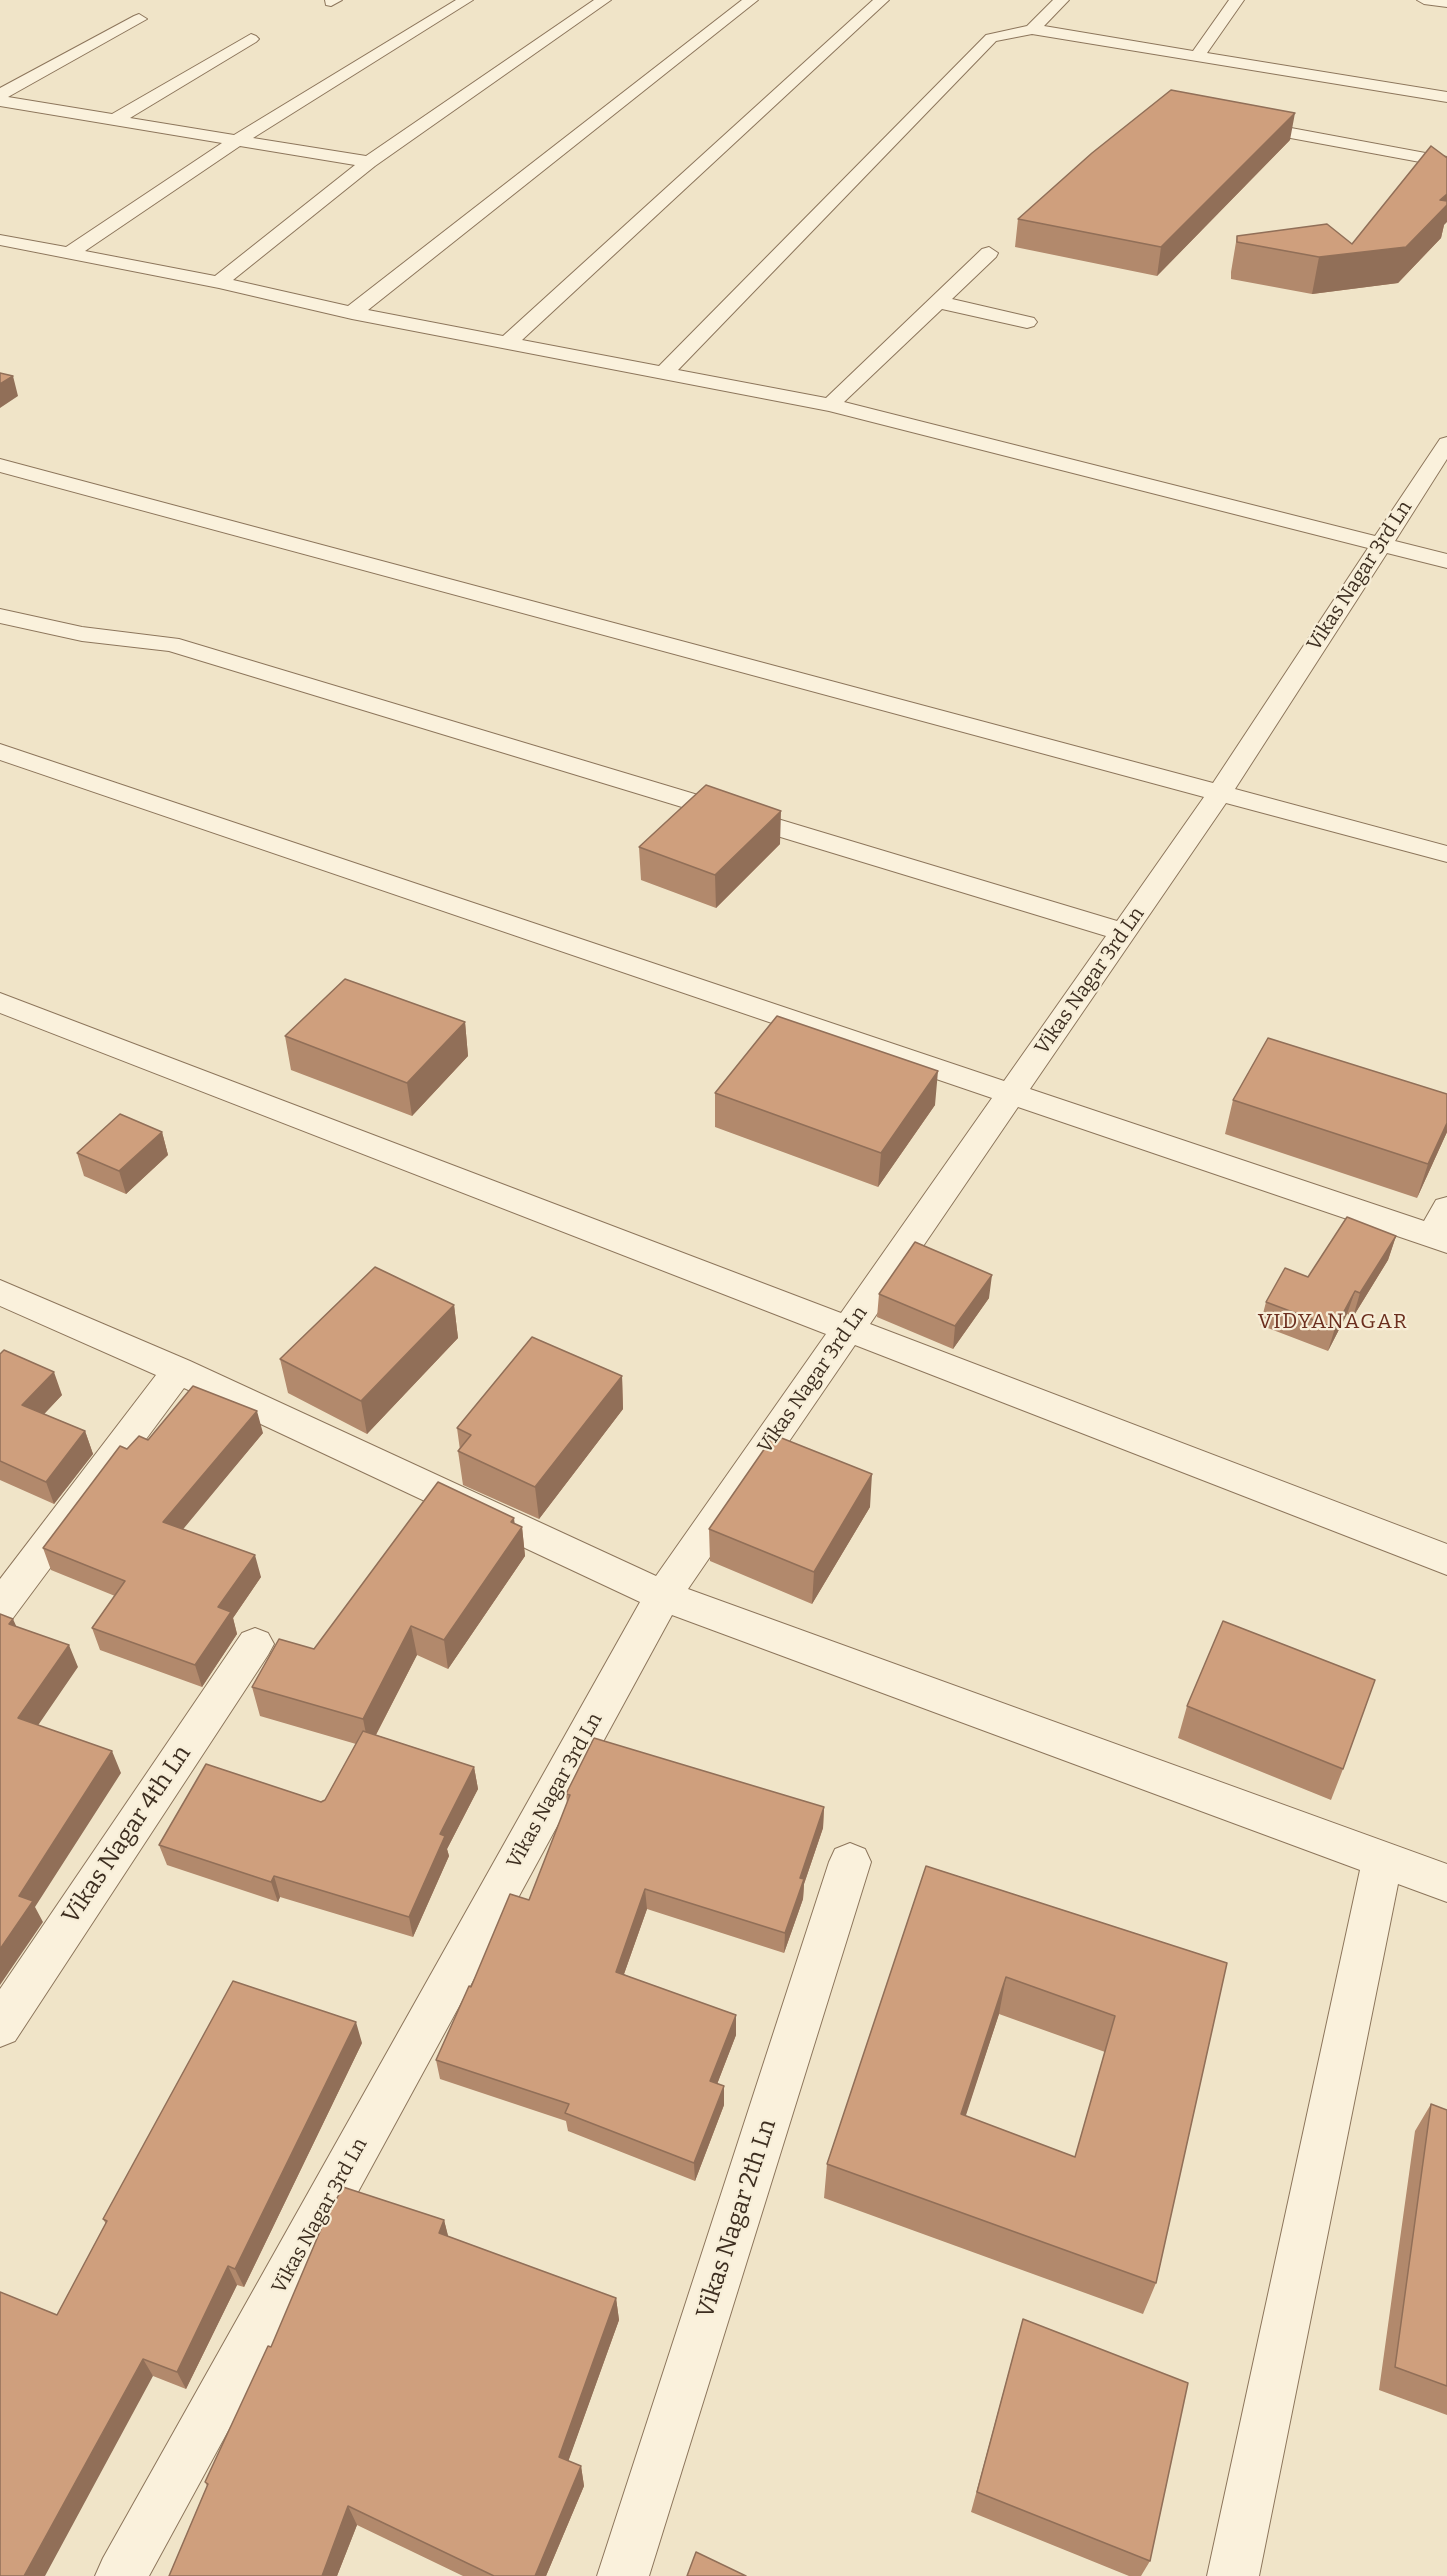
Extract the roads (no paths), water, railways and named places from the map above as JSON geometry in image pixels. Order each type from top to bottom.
[{"type":"street","points":[[70,253],[234,142],[466,0]]},
{"type":"street","points":[[219,282],[369,162],[604,0]]},
{"type":"street","points":[[352,313],[751,0]]},
{"type":"street","points":[[507,343],[882,0]]},
{"type":"street","points":[[1032,29],[1062,0]]},
{"type":"street","points":[[1197,56],[1238,0]]},
{"type":"street","points":[[1424,0],[1447,3]]},
{"type":"street","points":[[0,95],[139,19]]},
{"type":"street","points":[[664,373],[991,38],[1032,29],[1447,97]]},
{"type":"street","points":[[114,120],[251,39]]},
{"type":"street","points":[[0,101],[234,142],[369,162]]},
{"type":"street","points":[[1227,121],[1447,162]]},
{"type":"street","points":[[0,240],[219,282],[352,313],[830,405],[1447,561]]},
{"type":"street","points":[[830,405],[989,253]]},
{"type":"street","points":[[938,302],[1027,322]]},
{"type":"street","name":"Vikas Nagar 3rd Ln","points":[[121,2576],[663,1596],[1221,791],[1447,443]]},
{"type":"street","points":[[0,465],[1221,791],[1447,854]]},
{"type":"street","points":[[0,616],[82,634],[171,644],[1124,932]]},
{"type":"street","points":[[0,752],[1440,1238],[1447,1208]]},
{"type":"street","points":[[0,1002],[1447,1560]]},
{"type":"street","points":[[0,1292],[178,1370],[663,1596],[1447,1883]]},
{"type":"street","points":[[0,1607],[178,1370]]},
{"type":"street","name":"Vikas Nagar 4th Ln","points":[[0,2026],[255,1644]]},
{"type":"street","points":[[1233,2576],[1383,1859]]},
{"type":"street","name":"Vikas Nagar 2th Ln","points":[[623,2576],[850,1862]]},
{"type":"district","name":"VIDYANAGAR","points":[[1333,1322]]}]
